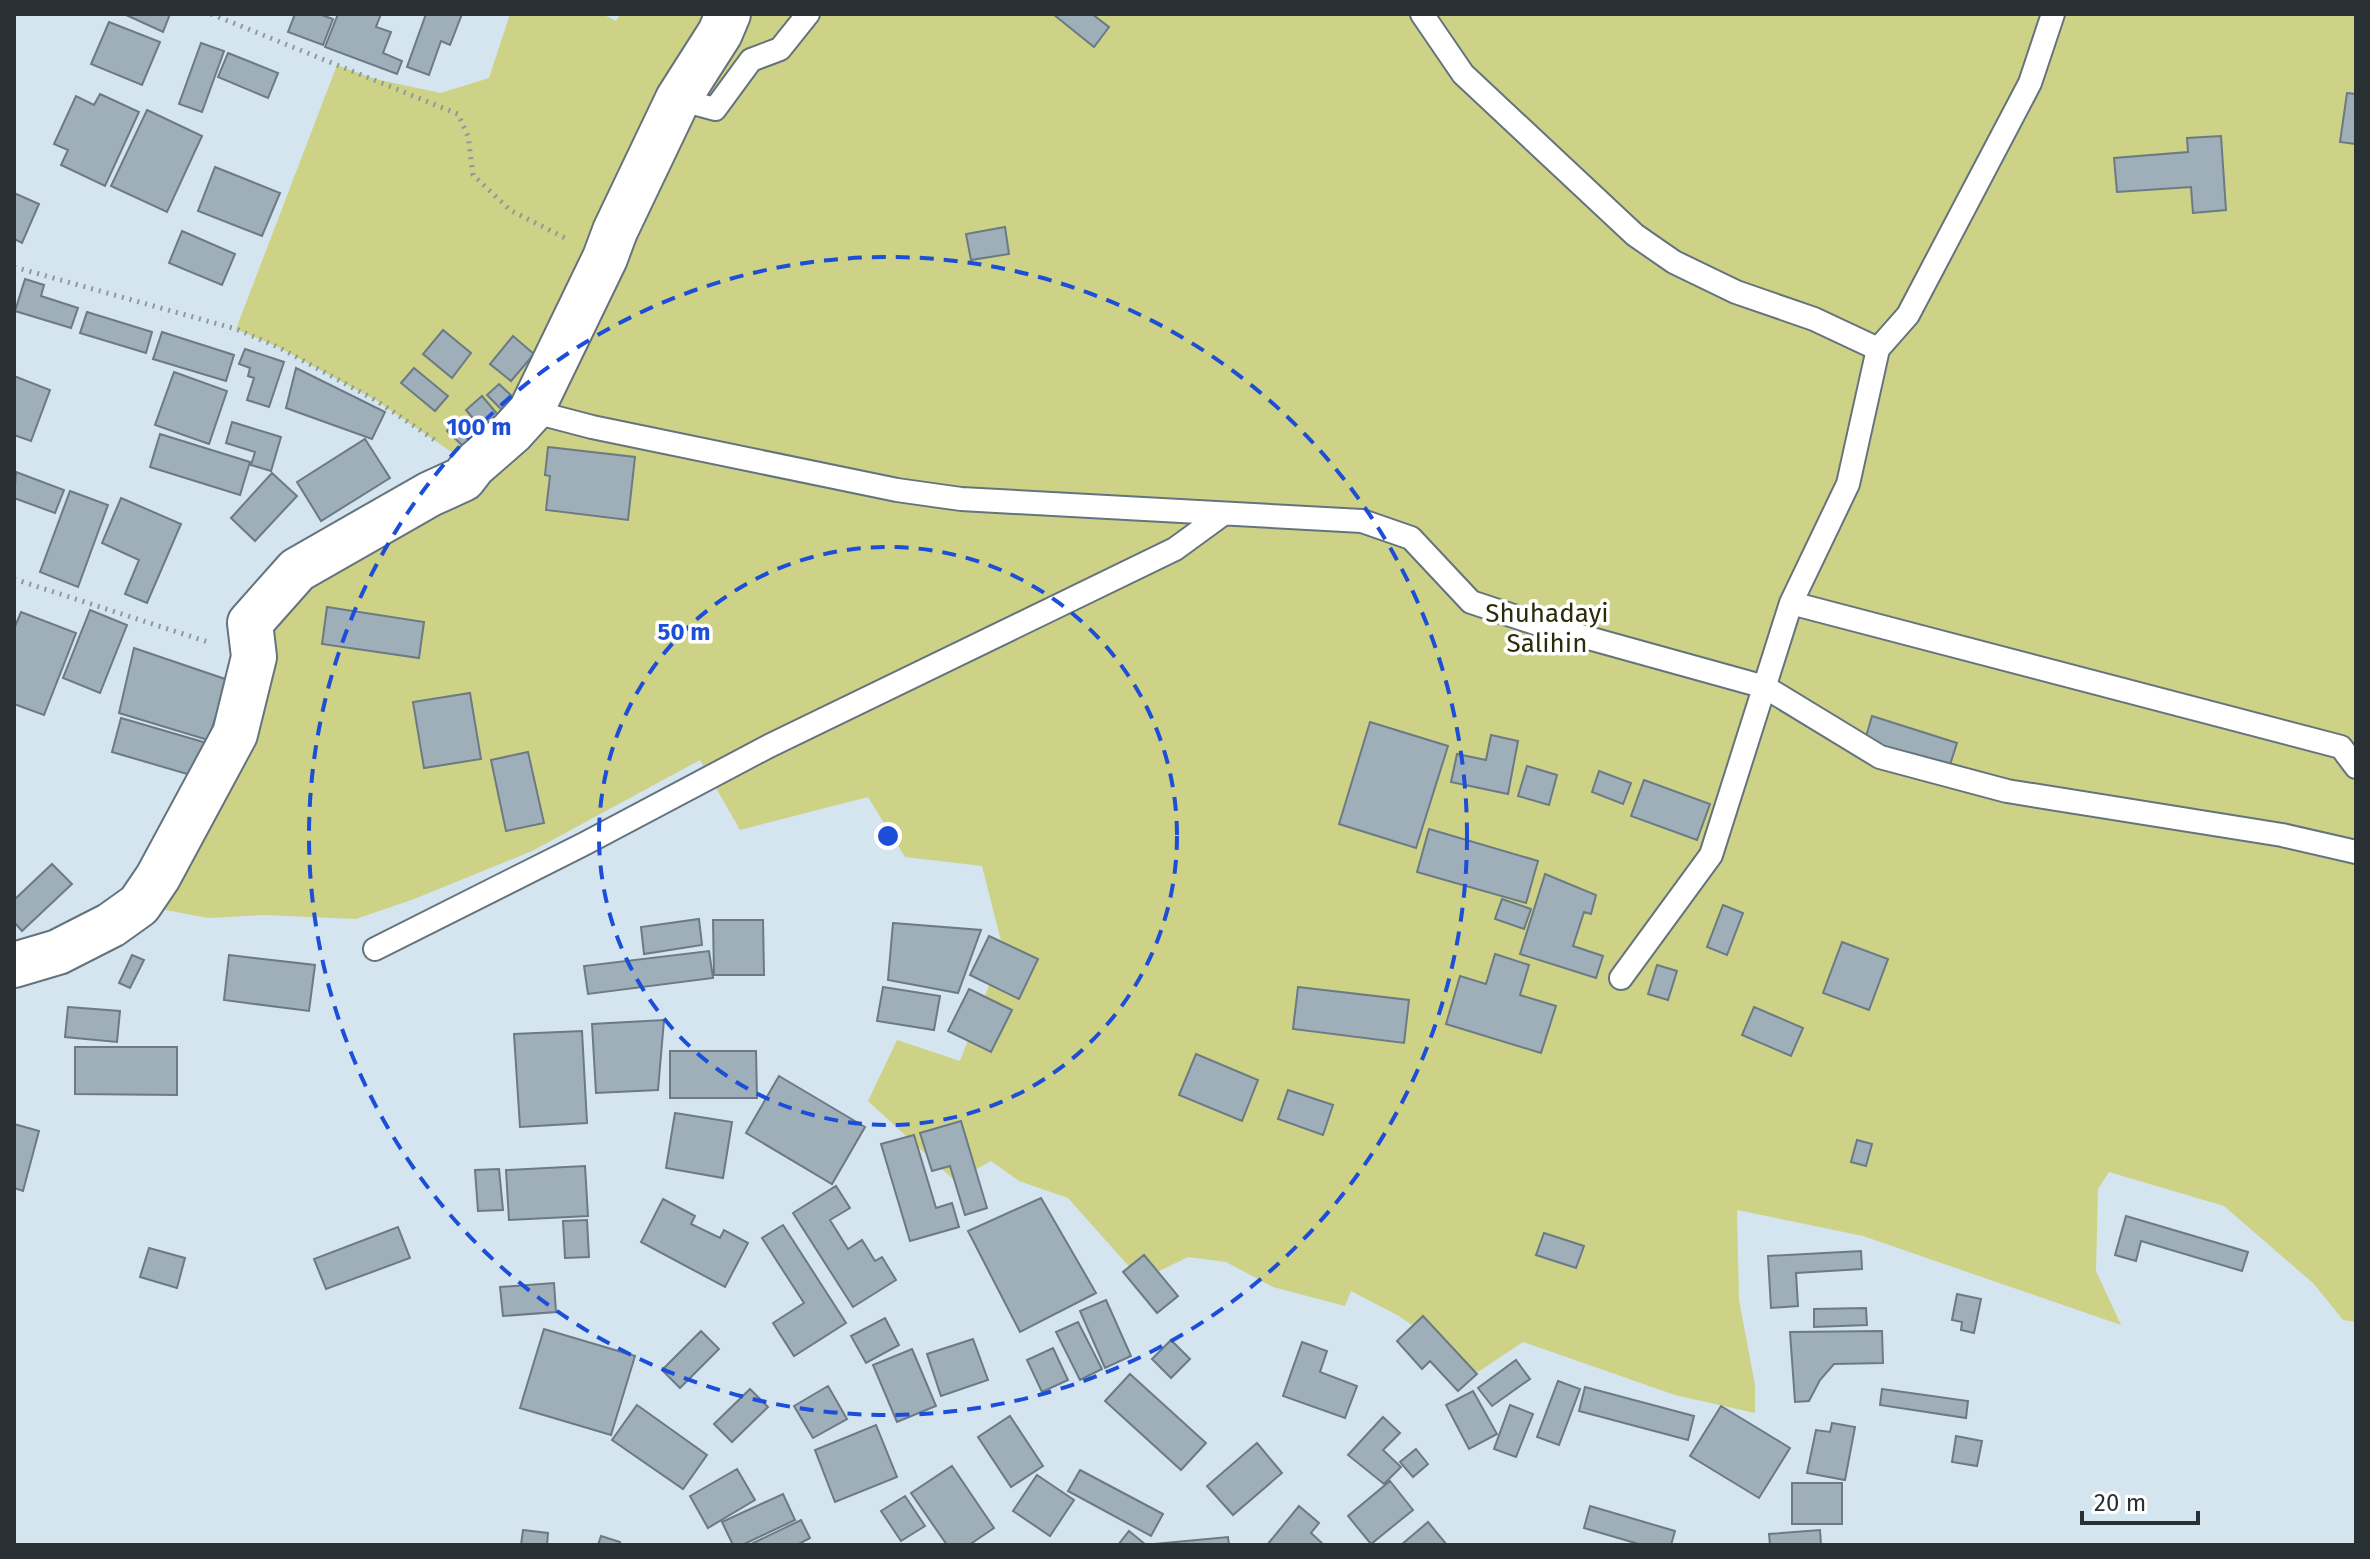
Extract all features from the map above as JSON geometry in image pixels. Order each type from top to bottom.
[{"type":"street","points":[[14,965],[58,952],[111,925],[139,905],[158,877],[235,734],[254,657],[250,623],[297,570],[430,494],[463,479],[531,411],[678,99],[720,33],[728,14]]},
{"type":"lane","points":[[678,99],[715,109],[751,60],[780,49],[808,14]]},
{"type":"lane","points":[[1422,14],[1463,74],[1635,235],[1674,262],[1736,292],[1814,319],[1878,349]]},
{"type":"lane","points":[[1621,978],[1711,855],[1791,603],[1848,484],[1878,349],[1908,315],[2030,83],[2053,14]]},
{"type":"lane","points":[[531,411],[592,427],[897,490],[961,499],[1362,521],[1411,538],[1471,602],[1538,624],[1765,687],[1880,757],[2007,791],[2282,835],[2356,852]]},
{"type":"lane","points":[[375,949],[769,746],[1175,549],[1223,514]]},
{"type":"lane","points":[[1791,603],[2341,747],[2356,767]]},
{"type":"path","points":[[211,14],[458,114],[468,136],[473,175],[510,210],[605,258]]},
{"type":"path","points":[[14,267],[236,329],[280,348],[377,401],[473,466]]},
{"type":"path","points":[[14,579],[254,657]]},
{"type":"green space","name":"Shuhadayi Salihin","points":[[510,14],[602,14],[616,21],[620,14],[2356,14],[2356,1322],[2343,1320],[2314,1284],[2224,1206],[2109,1172],[2098,1189],[2096,1271],[2121,1325],[1863,1236],[1737,1210],[1739,1300],[1755,1385],[1755,1413],[1675,1395],[1523,1342],[1478,1372],[1399,1316],[1351,1291],[1345,1306],[1273,1287],[1226,1262],[1188,1257],[1141,1280],[1068,1198],[1019,1181],[991,1161],[955,1181],[868,1101],[897,1040],[960,1061],[1003,949],[982,866],[905,857],[868,797],[740,830],[700,760],[532,851],[356,919],[264,915],[208,918],[139,905],[235,735],[250,623],[472,466],[377,401],[280,348],[236,329],[337,65],[375,79],[441,93],[489,78]]},
{"type":"building","points":[[124,14],[170,14],[163,32]]},
{"type":"building","points":[[295,14],[319,14],[333,19],[323,45],[288,32]]},
{"type":"building","points":[[338,14],[381,14],[376,27],[391,32],[383,53],[402,61],[397,74],[325,47]]},
{"type":"building","points":[[426,14],[462,14],[450,45],[441,41],[429,75],[407,67]]},
{"type":"building","points":[[1053,14],[1092,14],[1109,27],[1094,47]]},
{"type":"building","points":[[109,22],[160,42],[142,85],[91,64]]},
{"type":"building","points":[[201,43],[224,51],[202,112],[179,104]]},
{"type":"building","points":[[228,53],[278,73],[268,98],[218,77]]},
{"type":"building","points":[[2347,93],[2356,94],[2356,144],[2340,142]]},
{"type":"building","points":[[100,94],[139,112],[105,186],[61,165],[68,150],[54,144],[76,96],[94,105]]},
{"type":"building","points":[[147,110],[202,136],[167,212],[111,186]]},
{"type":"building","points":[[2221,136],[2226,210],[2193,213],[2191,187],[2117,192],[2114,158],[2188,152],[2187,138]]},
{"type":"building","points":[[215,167],[280,193],[262,236],[198,211]]},
{"type":"building","points":[[14,193],[39,204],[22,243],[14,239]]},
{"type":"building","points":[[1005,227],[1009,254],[971,260],[966,234]]},
{"type":"building","points":[[182,231],[235,254],[222,285],[169,263]]},
{"type":"building","points":[[25,279],[44,285],[41,296],[78,308],[71,328],[15,311]]},
{"type":"building","points":[[87,312],[152,332],[146,353],[80,333]]},
{"type":"building","points":[[443,330],[471,353],[452,378],[423,354]]},
{"type":"building","points":[[162,332],[234,355],[226,381],[153,359]]},
{"type":"building","points":[[513,336],[534,354],[511,381],[490,364]]},
{"type":"building","points":[[245,349],[284,362],[269,407],[247,400],[254,378],[248,376],[250,368],[239,364]]},
{"type":"building","points":[[296,368],[385,412],[372,439],[286,408]]},
{"type":"building","points":[[414,368],[448,396],[435,411],[401,383]]},
{"type":"building","points":[[174,372],[227,391],[209,444],[155,425]]},
{"type":"building","points":[[14,376],[50,390],[31,441],[14,435]]},
{"type":"building","points":[[499,384],[515,399],[503,411],[487,395]]},
{"type":"building","points":[[482,396],[504,422],[488,436],[466,410]]},
{"type":"building","points":[[459,418],[478,436],[466,449],[447,431]]},
{"type":"building","points":[[232,422],[281,437],[271,471],[251,465],[255,452],[226,443]]},
{"type":"building","points":[[160,434],[250,462],[240,495],[150,467]]},
{"type":"building","points":[[365,439],[390,478],[321,521],[297,482]]},
{"type":"building","points":[[548,447],[635,457],[628,520],[546,510],[550,476],[545,475]]},
{"type":"building","points":[[16,472],[64,490],[55,513],[14,498]]},
{"type":"building","points":[[272,473],[297,496],[255,541],[231,518]]},
{"type":"building","points":[[70,491],[108,505],[78,587],[40,572]]},
{"type":"building","points":[[121,498],[181,524],[147,603],[125,594],[139,560],[102,543]]},
{"type":"building","points":[[327,607],[424,622],[419,658],[322,644]]},
{"type":"building","points":[[90,610],[127,625],[100,693],[63,678]]},
{"type":"building","points":[[21,612],[76,633],[44,715],[14,704],[14,629]]},
{"type":"building","points":[[134,648],[228,680],[208,740],[119,713]]},
{"type":"building","points":[[470,693],[481,759],[424,768],[413,702]]},
{"type":"building","points":[[1872,716],[1957,743],[1949,768],[1865,740]]},
{"type":"building","points":[[121,718],[210,744],[201,778],[112,752]]},
{"type":"building","points":[[1370,722],[1448,746],[1416,848],[1339,824]]},
{"type":"building","points":[[1491,735],[1518,741],[1508,794],[1451,782],[1457,754],[1486,760]]},
{"type":"building","points":[[528,752],[544,823],[506,831],[491,760]]},
{"type":"building","points":[[1527,766],[1557,775],[1549,805],[1518,796]]},
{"type":"building","points":[[1599,771],[1631,783],[1623,804],[1592,792]]},
{"type":"building","points":[[1644,780],[1710,804],[1697,840],[1631,816]]},
{"type":"building","points":[[1429,829],[1538,861],[1526,903],[1417,872]]},
{"type":"building","points":[[52,864],[72,884],[22,931],[14,922],[14,900]]},
{"type":"building","points":[[1545,874],[1596,895],[1591,914],[1584,912],[1573,946],[1603,956],[1596,978],[1520,954]]},
{"type":"building","points":[[1502,899],[1531,909],[1524,929],[1495,919]]},
{"type":"building","points":[[1723,905],[1743,913],[1727,955],[1707,947]]},
{"type":"building","points":[[699,919],[702,945],[644,954],[641,927]]},
{"type":"building","points":[[713,920],[763,920],[764,975],[714,975]]},
{"type":"building","points":[[893,923],[981,930],[958,993],[888,980]]},
{"type":"building","points":[[989,936],[1038,959],[1019,999],[970,975]]},
{"type":"building","points":[[1842,942],[1888,959],[1869,1010],[1823,993]]},
{"type":"building","points":[[709,951],[713,978],[588,994],[584,966]]},
{"type":"building","points":[[1495,954],[1529,965],[1520,995],[1556,1006],[1541,1053],[1446,1024],[1460,976],[1486,984]]},
{"type":"building","points":[[132,955],[144,960],[130,988],[119,983]]},
{"type":"building","points":[[229,955],[315,965],[309,1011],[224,1000]]},
{"type":"building","points":[[1657,965],[1677,971],[1668,1000],[1648,994]]},
{"type":"building","points":[[883,987],[940,996],[934,1030],[877,1021]]},
{"type":"building","points":[[1298,987],[1409,1000],[1404,1043],[1293,1029]]},
{"type":"building","points":[[969,989],[1012,1010],[991,1052],[948,1031]]},
{"type":"building","points":[[68,1007],[120,1011],[117,1042],[65,1037]]},
{"type":"building","points":[[1754,1007],[1803,1028],[1791,1056],[1742,1035]]},
{"type":"building","points":[[664,1020],[658,1090],[596,1093],[592,1024]]},
{"type":"building","points":[[582,1031],[587,1123],[520,1127],[514,1034]]},
{"type":"building","points":[[75,1047],[177,1047],[177,1095],[75,1094]]},
{"type":"building","points":[[670,1051],[756,1051],[757,1098],[670,1098]]},
{"type":"building","points":[[1196,1054],[1258,1080],[1242,1121],[1179,1095]]},
{"type":"building","points":[[779,1076],[865,1127],[832,1184],[746,1133]]},
{"type":"building","points":[[1288,1090],[1333,1105],[1323,1135],[1278,1119]]},
{"type":"building","points":[[675,1113],[732,1122],[723,1178],[666,1168]]},
{"type":"building","points":[[961,1121],[987,1208],[965,1215],[950,1166],[932,1171],[920,1133]]},
{"type":"building","points":[[14,1124],[39,1131],[23,1191],[14,1188]]},
{"type":"building","points":[[914,1135],[936,1208],[952,1203],[959,1227],[910,1241],[881,1144]]},
{"type":"building","points":[[1857,1140],[1872,1144],[1866,1166],[1851,1162]]},
{"type":"building","points":[[585,1166],[588,1216],[509,1220],[506,1170]]},
{"type":"building","points":[[499,1169],[503,1210],[478,1211],[475,1170]]},
{"type":"building","points":[[836,1186],[850,1208],[830,1220],[848,1249],[862,1240],[875,1261],[882,1257],[896,1280],[853,1307],[793,1213]]},
{"type":"building","points":[[1041,1198],[1096,1293],[1020,1332],[968,1231]]},
{"type":"building","points":[[663,1199],[695,1216],[691,1224],[720,1238],[724,1230],[748,1243],[725,1287],[641,1242]]},
{"type":"building","points":[[2126,1216],[2248,1252],[2242,1271],[2141,1241],[2136,1261],[2115,1255]]},
{"type":"building","points":[[587,1220],[589,1257],[565,1258],[563,1221]]},
{"type":"building","points":[[783,1225],[846,1323],[794,1356],[773,1323],[804,1303],[762,1238]]},
{"type":"building","points":[[398,1227],[410,1258],[326,1289],[314,1259]]},
{"type":"building","points":[[1544,1233],[1584,1246],[1576,1268],[1536,1255]]},
{"type":"building","points":[[149,1248],[185,1258],[177,1288],[140,1277]]},
{"type":"building","points":[[1861,1251],[1862,1269],[1796,1273],[1798,1306],[1771,1308],[1768,1256]]},
{"type":"building","points":[[1144,1255],[1178,1296],[1157,1313],[1123,1272]]},
{"type":"building","points":[[554,1283],[556,1312],[503,1316],[500,1287]]},
{"type":"building","points":[[1957,1294],[1981,1299],[1974,1333],[1961,1330],[1962,1322],[1952,1320]]},
{"type":"building","points":[[1106,1300],[1131,1356],[1105,1368],[1080,1311]]},
{"type":"building","points":[[1866,1308],[1867,1325],[1814,1327],[1814,1309]]},
{"type":"building","points":[[1423,1316],[1477,1374],[1458,1391],[1430,1361],[1422,1369],[1397,1341]]},
{"type":"building","points":[[885,1318],[899,1345],[866,1363],[851,1336]]},
{"type":"building","points":[[1078,1322],[1102,1369],[1080,1380],[1056,1332]]},
{"type":"building","points":[[544,1329],[635,1356],[611,1435],[520,1408]]},
{"type":"building","points":[[701,1331],[719,1349],[680,1388],[662,1370]]},
{"type":"building","points":[[1882,1331],[1883,1363],[1834,1364],[1820,1380],[1809,1401],[1795,1402],[1790,1332]]},
{"type":"building","points":[[973,1339],[988,1380],[941,1396],[927,1354]]},
{"type":"building","points":[[1171,1340],[1190,1359],[1171,1378],[1152,1359]]},
{"type":"building","points":[[1302,1342],[1327,1351],[1320,1372],[1357,1386],[1345,1418],[1283,1396]]},
{"type":"building","points":[[1053,1348],[1068,1380],[1042,1392],[1027,1360]]},
{"type":"building","points":[[912,1349],[936,1406],[897,1422],[873,1365]]},
{"type":"building","points":[[1516,1360],[1530,1379],[1492,1406],[1478,1388]]},
{"type":"building","points":[[1130,1374],[1206,1443],[1181,1470],[1105,1401]]},
{"type":"building","points":[[1558,1381],[1580,1389],[1559,1445],[1537,1437]]},
{"type":"building","points":[[828,1386],[847,1419],[813,1438],[794,1406]]},
{"type":"building","points":[[1585,1387],[1694,1416],[1688,1440],[1579,1411]]},
{"type":"building","points":[[750,1389],[768,1407],[732,1442],[714,1424]]},
{"type":"building","points":[[1882,1389],[1968,1401],[1966,1418],[1880,1405]]},
{"type":"building","points":[[1473,1391],[1497,1434],[1469,1449],[1446,1405]]},
{"type":"building","points":[[637,1405],[707,1455],[683,1489],[612,1440]]},
{"type":"building","points":[[1510,1405],[1533,1414],[1516,1457],[1494,1449]]},
{"type":"building","points":[[1721,1406],[1790,1448],[1759,1498],[1690,1456]]},
{"type":"building","points":[[1010,1416],[1043,1466],[1011,1487],[978,1437]]},
{"type":"building","points":[[1383,1417],[1400,1433],[1383,1450],[1401,1467],[1384,1484],[1348,1455]]},
{"type":"building","points":[[1832,1423],[1855,1427],[1845,1480],[1807,1473],[1816,1430],[1830,1432]]},
{"type":"building","points":[[876,1425],[897,1477],[835,1502],[815,1450]]},
{"type":"building","points":[[1956,1436],[1982,1441],[1977,1466],[1952,1462]]},
{"type":"building","points":[[1257,1443],[1282,1473],[1233,1515],[1207,1486]]},
{"type":"building","points":[[1416,1449],[1428,1464],[1413,1477],[1400,1462]]},
{"type":"building","points":[[952,1466],[994,1528],[969,1545],[947,1545],[911,1493]]},
{"type":"building","points":[[737,1469],[755,1500],[708,1528],[690,1496]]},
{"type":"building","points":[[1080,1470],[1163,1514],[1151,1536],[1068,1491]]},
{"type":"building","points":[[1037,1475],[1074,1500],[1050,1536],[1013,1511]]},
{"type":"building","points":[[1390,1481],[1413,1510],[1371,1544],[1348,1516]]},
{"type":"building","points":[[1792,1483],[1842,1483],[1842,1524],[1792,1524]]},
{"type":"building","points":[[783,1494],[795,1520],[742,1545],[733,1545],[722,1522]]},
{"type":"building","points":[[905,1496],[925,1526],[901,1541],[881,1511]]},
{"type":"building","points":[[1299,1506],[1319,1523],[1311,1533],[1324,1545],[1267,1545]]},
{"type":"building","points":[[1590,1506],[1675,1531],[1671,1545],[1642,1545],[1584,1528]]},
{"type":"building","points":[[801,1520],[810,1538],[797,1545],[749,1545]]},
{"type":"building","points":[[1428,1522],[1447,1545],[1401,1545]]},
{"type":"building","points":[[523,1530],[548,1533],[547,1545],[521,1545]]},
{"type":"building","points":[[1820,1530],[1821,1545],[1770,1545],[1769,1534]]},
{"type":"building","points":[[1129,1531],[1146,1545],[1118,1545]]},
{"type":"building","points":[[601,1536],[620,1542],[620,1545],[598,1545]]},
{"type":"building","points":[[1228,1537],[1229,1545],[1155,1545],[1155,1544]]}]
